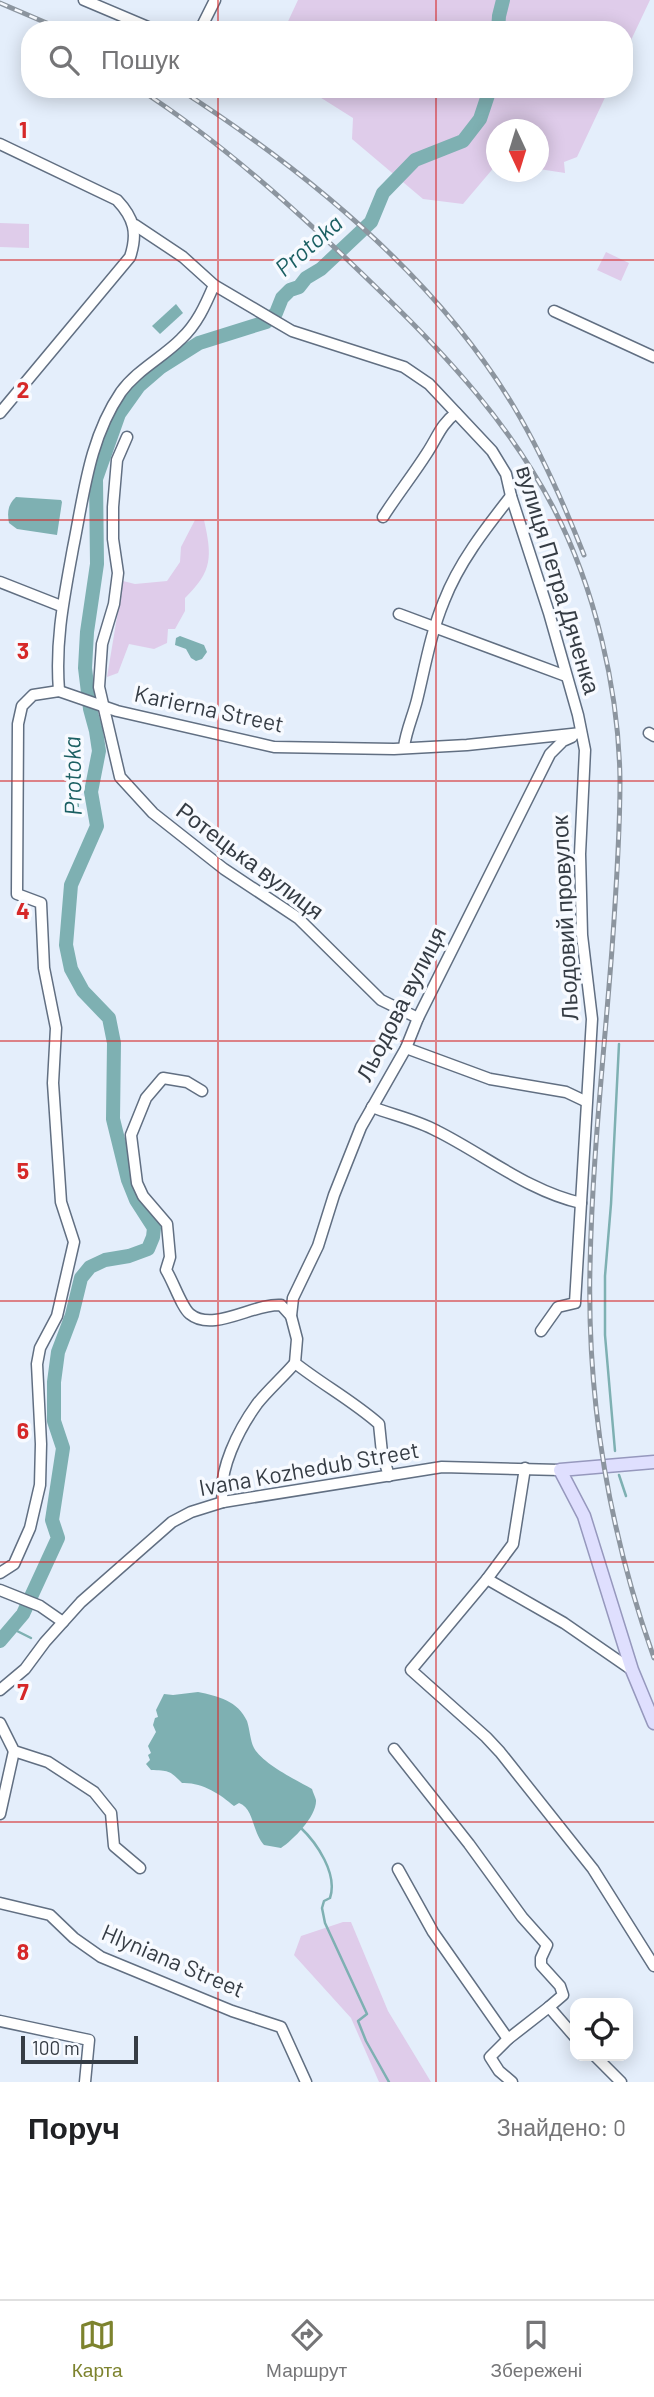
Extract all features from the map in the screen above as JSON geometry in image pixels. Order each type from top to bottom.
[{"type":"main road","name":"Ivana Kozhedub Street","points":[[560,1470],[654,1462]]},
{"type":"main road","points":[[560,1470],[584,1516],[632,1670],[654,1723]]},
{"type":"street","points":[[84,0],[134,21]]},
{"type":"street","points":[[204,21],[215,0]]},
{"type":"street","name":"вулиця Петра Дяченка","points":[[0,144],[117,200],[128,211],[135,225],[183,257],[214,285],[262,315],[292,331],[404,367],[429,384],[492,451],[506,474],[549,613],[581,733]]},
{"type":"street","points":[[0,413],[130,257],[135,242],[135,225]]},
{"type":"street","points":[[59,691],[57,671],[61,606],[89,463],[111,409],[131,382],[181,340],[200,318],[214,285]]},
{"type":"street","points":[[554,311],[654,357]]},
{"type":"street","points":[[383,517],[428,451],[439,430],[447,419],[456,413]]},
{"type":"street","name":"Karierna Street","points":[[127,437],[117,460],[113,507],[113,539],[118,573],[114,604],[102,644],[99,687],[92,701],[117,711],[274,747],[467,745],[581,733]]},
{"type":"street","points":[[404,747],[444,599],[487,526],[511,496]]},
{"type":"street","points":[[0,582],[61,606]]},
{"type":"street","points":[[399,614],[566,676]]},
{"type":"street","points":[[0,1573],[14,1564],[30,1528],[40,1485],[37,1364],[40,1348],[57,1316],[74,1242],[61,1202],[53,1083],[56,1028],[44,968],[41,903],[17,894],[20,715],[22,706],[33,695],[59,691],[92,701]]},
{"type":"street","name":"Ротецька вулиця","points":[[92,701],[120,777],[153,813],[224,869],[298,918],[381,1000],[418,1018]]},
{"type":"street","name":"Льодова вулиця","points":[[295,1363],[297,1339],[292,1316],[293,1298],[318,1246],[339,1183],[372,1107],[406,1048],[418,1018],[550,754],[563,741],[581,733]]},
{"type":"street","name":"Льодовий провулок","points":[[541,1331],[558,1307],[575,1303],[592,1019],[582,935],[580,815],[585,750],[581,733]]},
{"type":"street","points":[[406,1048],[490,1079],[566,1092],[585,1101]]},
{"type":"street","points":[[202,1091],[187,1083],[163,1078],[146,1098],[131,1135],[137,1183],[143,1196],[167,1224],[170,1257],[166,1270],[189,1314],[201,1319],[218,1321],[268,1304],[281,1305],[292,1316]]},
{"type":"street","points":[[372,1107],[435,1130],[558,1198],[581,1203]]},
{"type":"street","points":[[223,1502],[221,1492],[236,1439],[257,1404],[295,1363],[325,1387],[365,1411],[379,1424],[382,1453],[389,1476]]},
{"type":"street","name":"Ivana Kozhedub Street","points":[[0,1690],[25,1669],[81,1602],[172,1522],[191,1512],[223,1502],[442,1467],[560,1470]]},
{"type":"street","points":[[525,1468],[513,1544],[411,1670],[500,1752],[593,1869],[654,1966]]},
{"type":"street","points":[[487,1579],[564,1623],[632,1670]]},
{"type":"street","points":[[0,1590],[40,1606],[63,1622]]},
{"type":"street","points":[[0,1723],[14,1751],[0,1814]]},
{"type":"street","points":[[394,1749],[469,1843],[522,1917],[547,1945],[541,1965],[560,1986],[563,1995],[490,2057],[499,2071],[512,2082]]},
{"type":"street","points":[[14,1751],[48,1762],[94,1792],[111,1813],[114,1846],[140,1868]]},
{"type":"street","points":[[398,1869],[433,1932],[508,2039]]},
{"type":"street","name":"Hlyniana Street","points":[[0,1903],[50,1915],[74,1938],[101,1957],[232,2011],[281,2027],[306,2082]]},
{"type":"street","points":[[549,2007],[570,2030]]},
{"type":"street","points":[[0,2021],[89,2040],[85,2082]]},
{"type":"street","points":[[599,2061],[621,2082]]},
{"type":"shaded area","points":[[298,0],[650,0],[633,36],[633,21],[288,21]]},
{"type":"shaded area","points":[[321,98],[605,98],[577,157],[564,162],[565,173],[549,171],[549,119],[486,119],[486,177],[463,204],[423,199],[352,139],[353,118]]},
{"type":"shaded area","points":[[0,223],[29,224],[29,248],[0,247]]},
{"type":"shaded area","points":[[606,252],[629,263],[621,281],[597,270]]},
{"type":"shaded area","points":[[176,304],[183,313],[160,334],[152,326]]},
{"type":"shaded area","points":[[16,497],[61,500],[57,535],[17,529],[9,523],[9,508]]},
{"type":"shaded area","points":[[195,520],[204,520],[208,562],[201,579],[185,598],[185,611],[175,629],[168,629],[167,643],[154,649],[129,644],[118,673],[107,677],[123,581],[135,584],[167,581],[180,562],[181,547]]},
{"type":"shaded area","points":[[180,636],[204,645],[207,652],[202,659],[196,661],[186,649],[175,645],[176,638]]},
{"type":"shaded area","points":[[77,787],[79,807],[67,807],[67,791]]},
{"type":"shaded area","points":[[198,1692],[233,1704],[247,1721],[258,1754],[280,1771],[312,1789],[316,1800],[313,1813],[298,1834],[281,1848],[264,1845],[244,1806],[239,1803],[234,1806],[210,1790],[197,1784],[182,1783],[171,1773],[151,1770],[146,1764],[151,1753],[148,1746],[156,1732],[153,1725],[158,1717],[156,1710],[164,1694]]},
{"type":"shaded area","points":[[343,1922],[351,1922],[388,2011],[431,2082],[379,2082],[351,2018],[294,1955],[301,1936]]},
{"type":"waterway","name":"Protoka","points":[[499,21],[503,0]]},
{"type":"waterway","name":"Protoka","points":[[0,1641],[23,1614],[58,1538],[52,1520],[63,1448],[54,1421],[54,1382],[58,1352],[72,1315],[81,1278],[90,1267],[105,1260],[148,1249],[154,1228],[136,1200],[128,1180],[113,1119],[114,1043],[109,1018],[83,991],[71,969],[66,945],[71,885],[97,826],[91,792],[99,751],[85,668],[87,632],[97,564],[96,479],[119,414],[139,386],[161,367],[199,343],[266,322],[276,313],[282,298],[290,290],[299,287],[306,278],[321,269],[371,222],[383,193],[415,160],[463,141],[480,119],[487,98]]},
{"type":"waterway","points":[[615,1451],[605,1335],[605,1276],[619,1044]]},
{"type":"waterway","points":[[619,1475],[626,1496]]},
{"type":"waterway","points":[[11,1628],[31,1638]]},
{"type":"waterway","points":[[300,1827],[313,1841],[329,1869],[332,1889],[330,1898],[324,1901],[322,1908],[325,1923],[367,2014],[358,2021],[366,2041],[389,2082]]},
{"type":"railway","points":[[0,3],[42,21]]},
{"type":"railway","points":[[152,98],[204,135],[296,211],[383,294],[477,394],[518,448],[553,507],[568,538],[592,605],[602,640],[615,711],[620,781],[615,907],[591,1227],[592,1366],[613,1514],[638,1610],[654,1658]]},
{"type":"railway","points":[[192,98],[320,191],[365,230],[446,314],[482,359],[514,407],[552,480],[584,555]]}]
